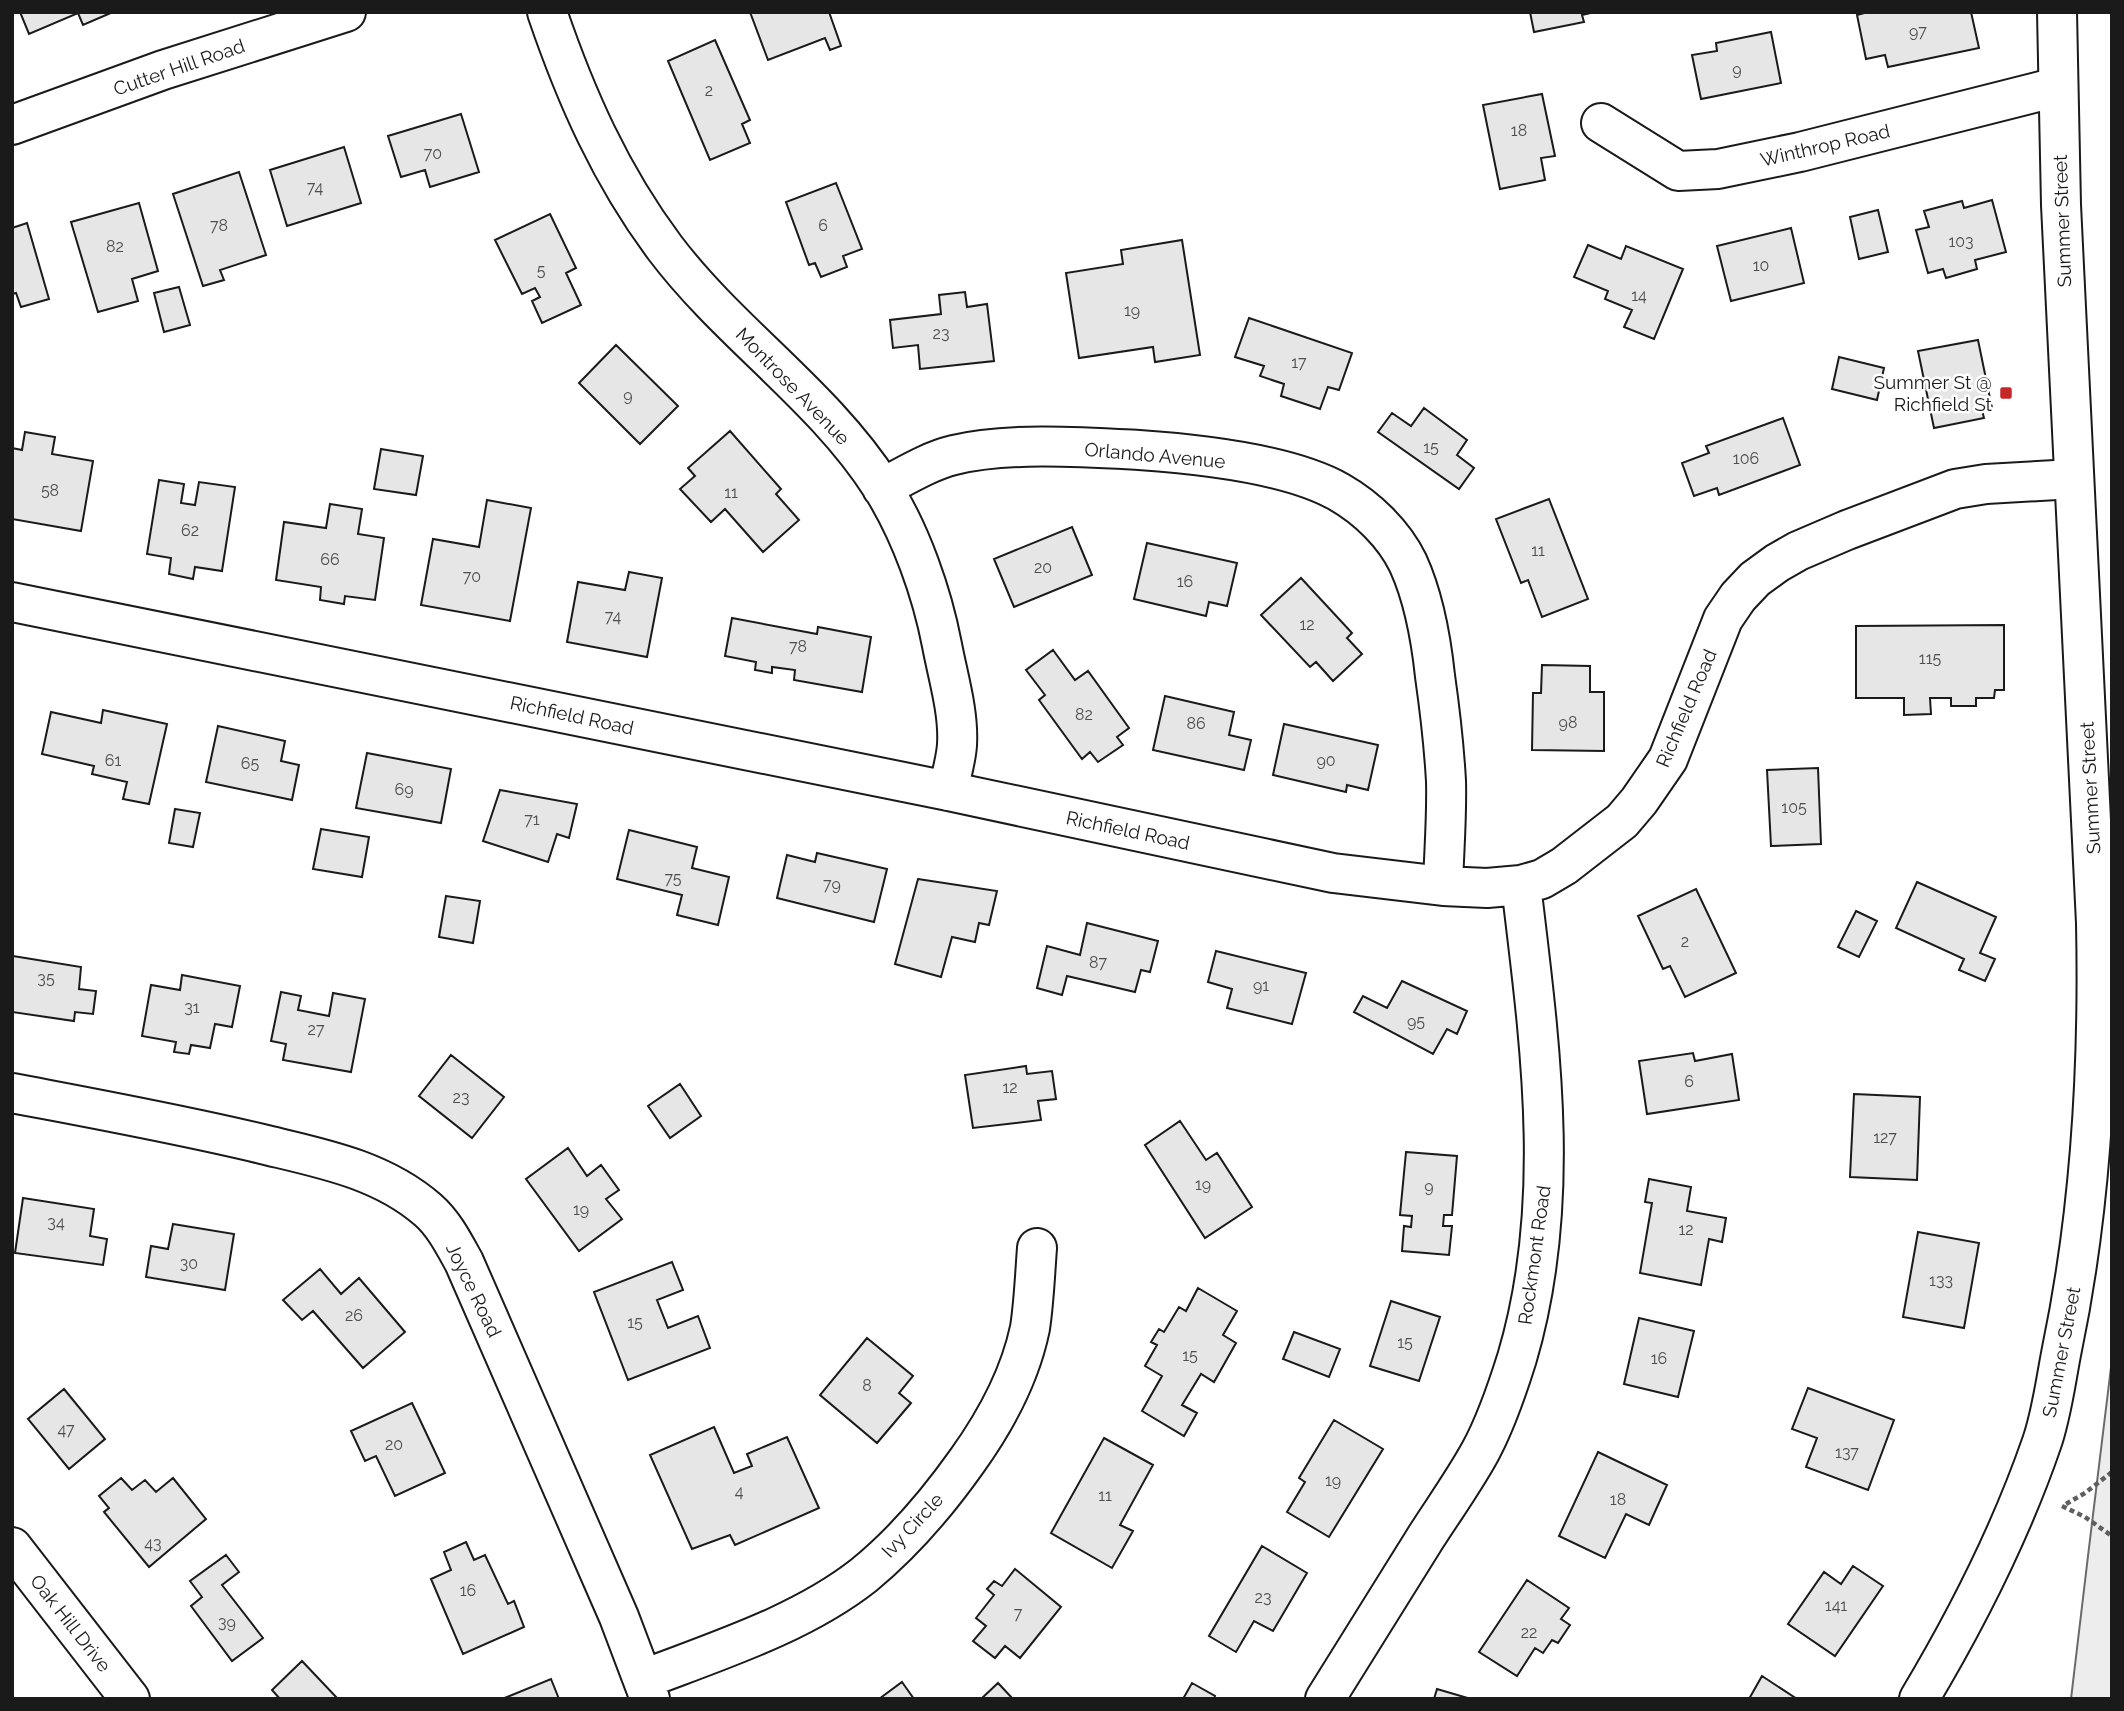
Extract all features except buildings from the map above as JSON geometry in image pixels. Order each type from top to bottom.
[{"type":"street","name":"Cutter Hill Road","points":[[12,125],[163,70],[346,12]]},
{"type":"street","name":"Montrose Avenue","points":[[547,12],[587,119],[643,218],[667,251],[711,300],[842,434],[882,488],[918,562],[938,625],[957,734],[948,791]]},
{"type":"street","name":"Summer Street","points":[[1919,1699],[1973,1602],[2012,1522],[2043,1439],[2073,1295],[2089,1149],[2098,1011],[2093,830],[2074,478],[2057,87],[2057,12]]},
{"type":"street","name":"Winthrop Road","points":[[1601,123],[1678,171],[1718,169],[1800,152],[2057,87]]},
{"type":"street","name":"Orlando Avenue","points":[[882,488],[916,470],[954,455],[1021,447],[1182,453],[1236,461],[1300,476],[1340,493],[1370,514],[1382,526],[1408,564],[1432,649],[1446,784],[1443,887]]},
{"type":"street","name":"Richfield Road","points":[[12,602],[948,791],[1333,873],[1443,887],[1487,888],[1521,885],[1542,879],[1603,838],[1639,801],[1668,759],[1723,619],[1755,579],[1798,551],[1955,489],[1986,484],[2074,478]]},
{"type":"street","name":"Rockmont Road","points":[[1325,1699],[1481,1451],[1508,1387],[1523,1338],[1534,1285],[1543,1216],[1545,1144],[1541,1059],[1521,885]]},
{"type":"street","name":"Joyce Road","points":[[12,1093],[210,1132],[340,1164],[379,1178],[428,1210],[438,1220],[464,1262],[619,1617],[647,1689]]},
{"type":"street","name":"Ivy Circle","points":[[647,1689],[814,1606],[863,1575],[913,1528],[951,1483],[988,1432],[1013,1380],[1030,1328],[1037,1248]]},
{"type":"street","name":"Oak Hill Drive","points":[[12,1547],[130,1699]]},
{"type":"path","points":[[2112,1472],[2085,1493],[2062,1506],[2085,1517],[2112,1536]]},
{"type":"shaded area","points":[[2112,1359],[2112,1699],[2071,1699],[2088,1556]]},
{"type":"place","name":"Summer St @ Richfield St","points":[[2006,393]]}]
